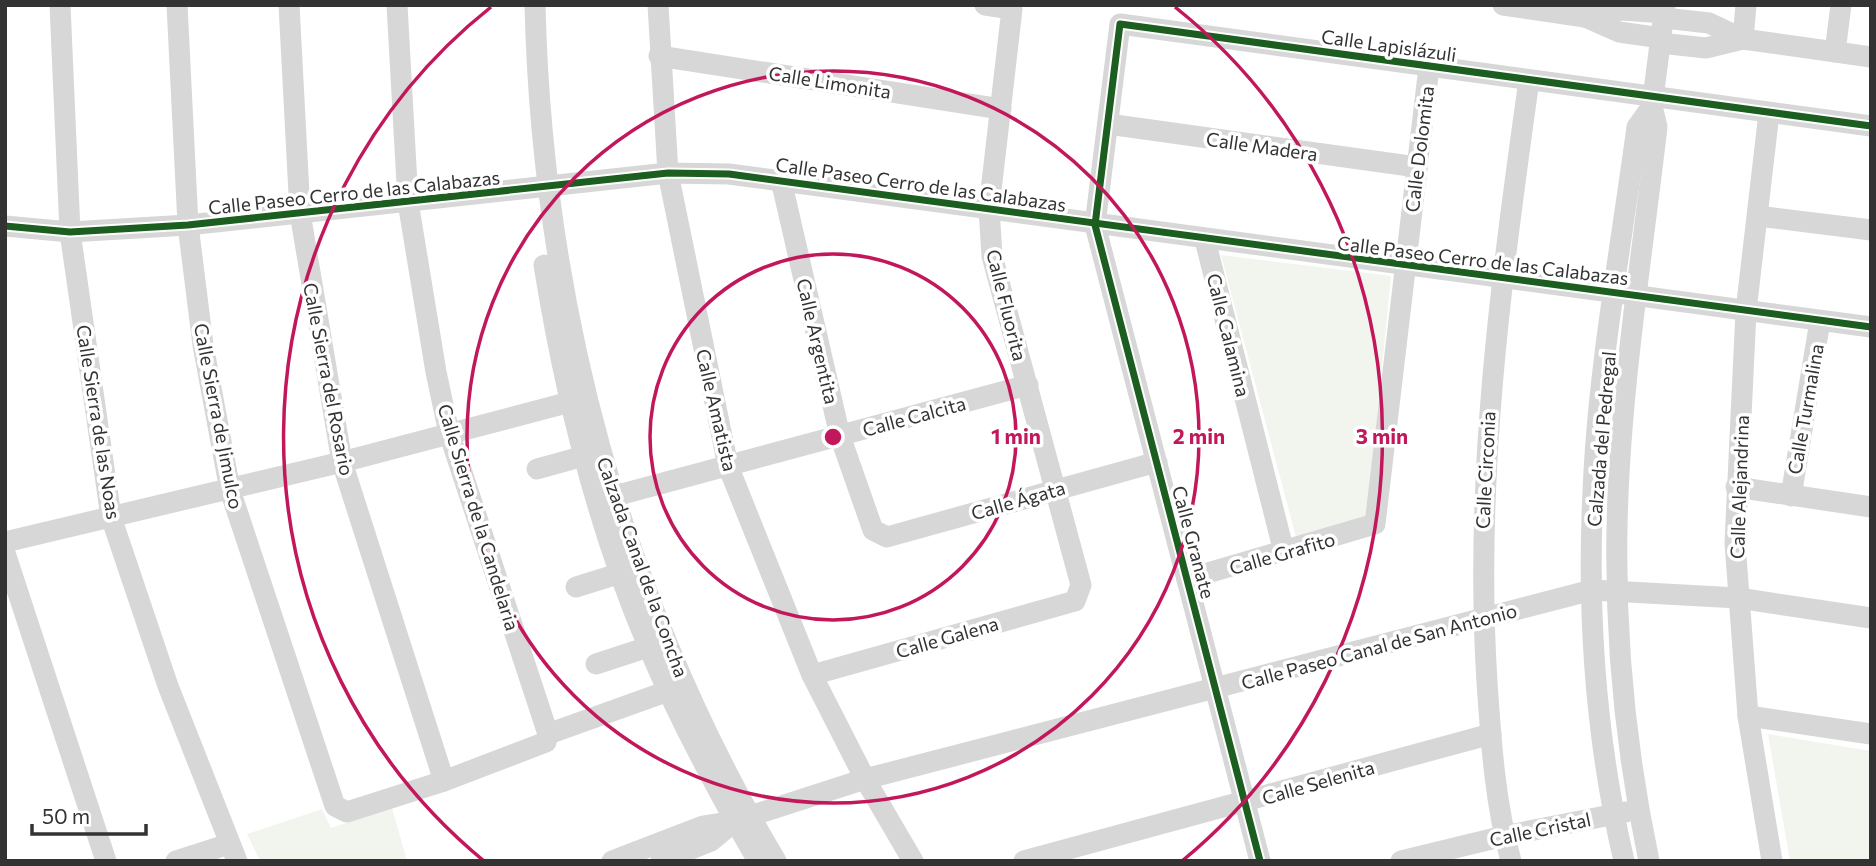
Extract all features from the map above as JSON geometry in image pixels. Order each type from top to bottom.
[{"type":"street","name":"Calle Sierra de las Noas","points":[[60,5],[70,232],[111,517],[168,686],[233,852]]},
{"type":"street","name":"Calle Sierra de Jimulco","points":[[177,5],[188,225],[203,345],[230,490],[335,806],[347,812],[444,781]]},
{"type":"street","name":"Calle Sierra del Rosario","points":[[289,5],[300,214],[342,463],[444,781]]},
{"type":"street","name":"Calle Sierra de la Candelaria","points":[[397,5],[408,202],[422,299],[449,433],[548,734]]},
{"type":"street","name":"Calzada Canal de la Concha","points":[[522,5],[549,296],[570,402],[584,456],[697,709],[758,861]]},
{"type":"street","name":"Calzada Canal de la Concha","points":[[535,5],[541,189],[621,573],[668,691],[742,818],[776,861]]},
{"type":"street","name":"Calle Amatista","points":[[658,5],[668,173],[728,466],[812,675],[865,779],[913,861]]},
{"type":"street","name":"Calle Fluorita","points":[[985,5],[1012,9],[989,208],[992,256],[1081,585],[1080,594]]},
{"type":"street","points":[[1503,5],[1586,11],[1619,32],[1663,23],[1706,48],[1743,39],[1871,57]]},
{"type":"street","points":[[1743,39],[1746,5]]},
{"type":"street","points":[[1835,52],[1841,5]]},
{"type":"street","name":"Calzada del Pedregal","points":[[1649,861],[1638,810],[1625,708],[1616,589],[1617,525],[1637,296],[1657,127],[1652,100],[1663,23]]},
{"type":"street","name":"Calle Lapislázuli","points":[[1120,24],[1529,80],[1652,100],[1871,126]]},
{"type":"street","name":"Calle Granate","points":[[1120,24],[1095,225],[1260,861]]},
{"type":"street","name":"Calle Limonita","points":[[659,56],[1001,108]]},
{"type":"street","name":"Calle Dolomita","points":[[1375,524],[1429,66]]},
{"type":"street","name":"Calle Circonia","points":[[1511,861],[1504,836],[1491,734],[1483,617],[1482,526],[1487,414],[1501,279],[1529,80]]},
{"type":"street","name":"Calzada del Pedregal","points":[[1624,861],[1613,814],[1599,712],[1592,590],[1593,490],[1637,127],[1652,100]]},
{"type":"street","name":"Calle Alejandrina","points":[[1769,113],[1746,311],[1736,487],[1738,598],[1748,716],[1772,861]]},
{"type":"street","name":"Calle Madera","points":[[1108,124],[1417,167]]},
{"type":"street","name":"Calle Paseo Cerro de las Calabazas","points":[[5,226],[70,232],[188,225],[541,189],[668,173],[729,174],[1205,240],[1871,327]]},
{"type":"street","name":"Calle Argentita","points":[[781,180],[840,436],[873,530],[880,536]]},
{"type":"street","points":[[1758,216],[1871,230]]},
{"type":"street","name":"Calle Calamina","points":[[1205,240],[1284,552]]},
{"type":"street","name":"Calle Turmalina","points":[[1791,496],[1820,321]]},
{"type":"street","name":"Calle Calcita","points":[[605,499],[1028,385]]},
{"type":"street","points":[[5,542],[342,463],[570,402]]},
{"type":"street","points":[[537,469],[584,456]]},
{"type":"street","name":"Calle Ágata","points":[[880,536],[887,537],[1157,462]]},
{"type":"street","points":[[1736,487],[1871,507]]},
{"type":"street","name":"Calle Grafito","points":[[1187,579],[1375,524]]},
{"type":"street","points":[[5,553],[106,861]]},
{"type":"street","points":[[576,587],[621,573]]},
{"type":"street","name":"Calle Paseo Canal de San Antonio","points":[[742,818],[865,779],[1216,690],[1592,590],[1616,589],[1738,598],[1871,618]]},
{"type":"street","name":"Calle Galena","points":[[812,675],[1075,601],[1080,594]]},
{"type":"street","points":[[596,664],[648,646]]},
{"type":"street","points":[[444,781],[546,742],[548,734],[668,691]]},
{"type":"street","points":[[1748,716],[1871,734]]},
{"type":"street","name":"Calle Selenita","points":[[1024,861],[1246,803],[1491,734]]},
{"type":"street","name":"Calle Cristal","points":[[1404,860],[1504,836],[1638,810]]},
{"type":"street","points":[[612,861],[703,826],[742,818]]},
{"type":"street","points":[[661,861],[711,841],[742,818]]},
{"type":"street","points":[[176,861],[233,852]]},
{"type":"shaded area","points":[[1221,255],[1391,276],[1367,518],[1296,537]]},
{"type":"shaded area","points":[[1768,734],[1871,751],[1871,861],[1790,861]]},
{"type":"shaded area","points":[[392,808],[407,861],[260,861],[247,834],[322,809],[331,828]]},
{"type":"cycle path","points":[[1260,861],[1095,225],[1120,24],[1871,126]]},
{"type":"cycle path","points":[[5,226],[70,232],[188,225],[668,173],[729,174],[1871,327]]}]
